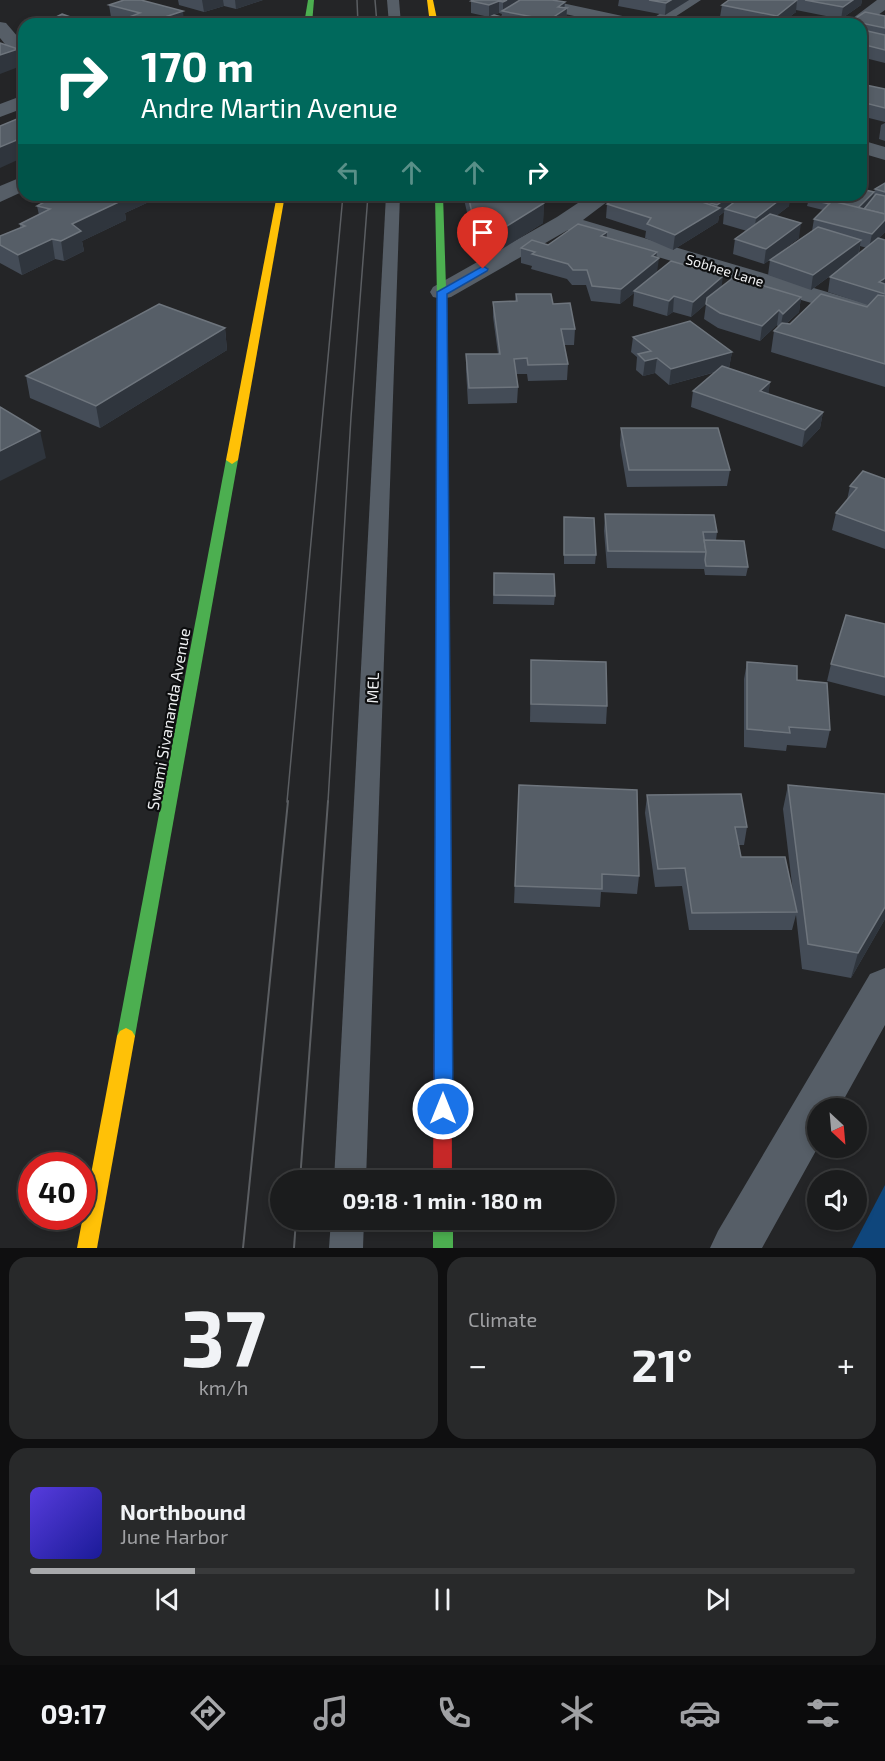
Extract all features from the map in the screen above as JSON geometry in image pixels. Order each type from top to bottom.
[{"type":"street","points":[[309,18],[311,0]]},
{"type":"street","points":[[430,0],[433,18]]},
{"type":"street","points":[[525,0],[608,18]]},
{"type":"street","points":[[662,18],[693,0]]},
{"type":"street","points":[[863,18],[885,3]]},
{"type":"street","points":[[0,27],[18,50]]},
{"type":"street","points":[[0,111],[18,104]]},
{"type":"street","points":[[867,148],[885,154]]},
{"type":"street","points":[[0,195],[18,185]]},
{"type":"street","name":"Swami Sivananda Avenue","points":[[87,1248],[280,201]]},
{"type":"street","points":[[439,201],[442,292],[443,1170]]},
{"type":"street","points":[[442,292],[565,222],[596,201]]},
{"type":"street","name":"Sobhee Lane","points":[[565,222],[885,317]]},
{"type":"street","points":[[735,1248],[885,986]]},
{"type":"street","points":[[443,1230],[443,1248]]},
{"type":"lane","points":[[393,0],[394,18]]},
{"type":"lane","name":"MEL","points":[[350,1170],[393,201]]},
{"type":"lane","points":[[346,1248],[347,1230]]},
{"type":"shaded area","points":[[885,1185],[885,1248],[852,1248],[861,1230],[867,1230],[867,1219]]},
{"type":"building","points":[[124,0],[141,0],[183,11],[162,18],[127,18],[140,13],[109,5]]},
{"type":"building","points":[[507,0],[489,5],[471,1]]},
{"type":"building","points":[[520,0],[565,2],[558,7],[567,8],[552,18],[539,18],[502,11]]},
{"type":"building","points":[[649,0],[671,0],[666,3]]},
{"type":"building","points":[[729,0],[797,0],[777,16],[722,5]]},
{"type":"building","points":[[805,0],[853,0],[843,7]]},
{"type":"building","points":[[865,12],[885,16],[885,28],[867,24],[867,18],[856,18]]},
{"type":"building","points":[[62,14],[73,18],[54,18]]},
{"type":"building","points":[[494,15],[505,18],[488,18]]},
{"type":"building","points":[[867,31],[885,35],[885,50],[867,46]]},
{"type":"building","points":[[0,43],[18,49],[0,55]]},
{"type":"building","points":[[867,85],[885,89],[885,108],[867,104]]},
{"type":"building","points":[[18,118],[18,140],[0,147],[0,126]]},
{"type":"building","points":[[885,183],[885,192],[875,189]]},
{"type":"building","points":[[867,190],[874,192],[867,199]]},
{"type":"building","points":[[876,194],[885,196],[885,214],[864,209]]},
{"type":"building","points":[[46,201],[121,201],[72,224],[81,231],[61,241],[52,239],[18,255],[0,245],[0,236],[25,226],[20,224],[50,209],[37,206]]},
{"type":"building","points":[[469,201],[544,201],[494,234],[476,231]]},
{"type":"building","points":[[612,201],[699,201],[720,208],[675,235],[647,224],[651,218],[607,204]]},
{"type":"building","points":[[703,201],[723,201],[717,205]]},
{"type":"building","points":[[736,201],[778,201],[756,218],[725,209]]},
{"type":"building","points":[[832,201],[865,201],[858,208]]},
{"type":"building","points":[[832,201],[885,214],[885,220],[872,234],[814,219]]},
{"type":"building","points":[[770,214],[801,223],[766,249],[735,239]]},
{"type":"building","points":[[578,224],[607,232],[601,236],[657,252],[652,256],[659,258],[621,289],[592,286],[587,270],[573,270],[568,264],[532,254],[535,252],[521,248],[532,240],[548,245]]},
{"type":"building","points":[[818,227],[861,240],[813,275],[770,260]]},
{"type":"building","points":[[878,238],[885,240],[885,278],[879,282],[885,284],[885,294],[830,277]]},
{"type":"building","points":[[671,261],[723,276],[693,302],[674,296],[669,301],[634,291]]},
{"type":"building","points":[[734,277],[801,297],[783,314],[779,310],[762,326],[720,313],[706,304],[707,298]]},
{"type":"building","points":[[516,294],[551,294],[553,304],[570,303],[575,329],[561,329],[568,364],[528,365],[527,358],[514,359],[518,387],[469,388],[466,354],[500,354],[493,302],[517,301]]},
{"type":"building","points":[[821,294],[867,307],[878,295],[885,296],[885,364],[774,331],[782,323],[790,324]]},
{"type":"building","points":[[159,304],[225,328],[96,406],[26,376]]},
{"type":"building","points":[[690,321],[732,352],[671,369],[657,358],[645,361],[638,354],[651,351],[633,337]]},
{"type":"building","points":[[722,366],[770,382],[760,391],[823,412],[805,430],[693,391]]},
{"type":"building","points":[[0,407],[40,431],[0,451]]},
{"type":"building","points":[[621,428],[718,428],[730,470],[629,470]]},
{"type":"building","points":[[863,471],[885,479],[885,531],[836,513],[857,488],[850,486]]},
{"type":"building","points":[[605,514],[714,515],[717,532],[703,532],[706,552],[608,551]]},
{"type":"building","points":[[564,517],[594,518],[596,555],[564,555]]},
{"type":"building","points":[[704,540],[744,541],[748,567],[706,566]]},
{"type":"building","points":[[494,573],[554,574],[555,596],[494,595]]},
{"type":"building","points":[[846,615],[885,624],[885,677],[831,664]]},
{"type":"building","points":[[531,660],[606,662],[607,706],[531,704]]},
{"type":"building","points":[[747,662],[797,666],[797,680],[827,683],[830,730],[789,727],[790,733],[747,729]]},
{"type":"building","points":[[519,785],[637,790],[639,876],[602,874],[602,889],[515,886]]},
{"type":"building","points":[[788,785],[885,794],[885,907],[858,953],[808,944]]},
{"type":"building","points":[[741,794],[747,827],[735,827],[741,857],[785,857],[797,912],[692,913],[685,868],[658,869],[647,795]]},
{"type":"tram line","points":[[357,0],[358,18]]},
{"type":"tram line","points":[[375,0],[376,18]]},
{"type":"tram line","points":[[287,802],[342,201]]},
{"type":"tram line","points":[[328,802],[351,417],[368,201]]},
{"type":"tram line","points":[[243,1248],[288,801]]},
{"type":"tram line","points":[[301,1170],[328,801]]},
{"type":"tram line","points":[[294,1248],[295,1230]]},
{"type":"traffic: fast","points":[[309,18],[311,0]]},
{"type":"traffic: fast","points":[[439,201],[443,349],[443,856]]},
{"type":"traffic: fast","points":[[126,1036],[232,460]]},
{"type":"traffic: fast","points":[[443,1230],[443,1248]]},
{"type":"traffic: slow","points":[[430,0],[433,18]]},
{"type":"traffic: slow","points":[[232,460],[280,201]]},
{"type":"traffic: slow","points":[[87,1248],[126,1036]]},
{"type":"traffic: jam","points":[[443,856],[443,1170]]},
{"type":"route","points":[[443,1109],[442,292],[483,269]]}]
